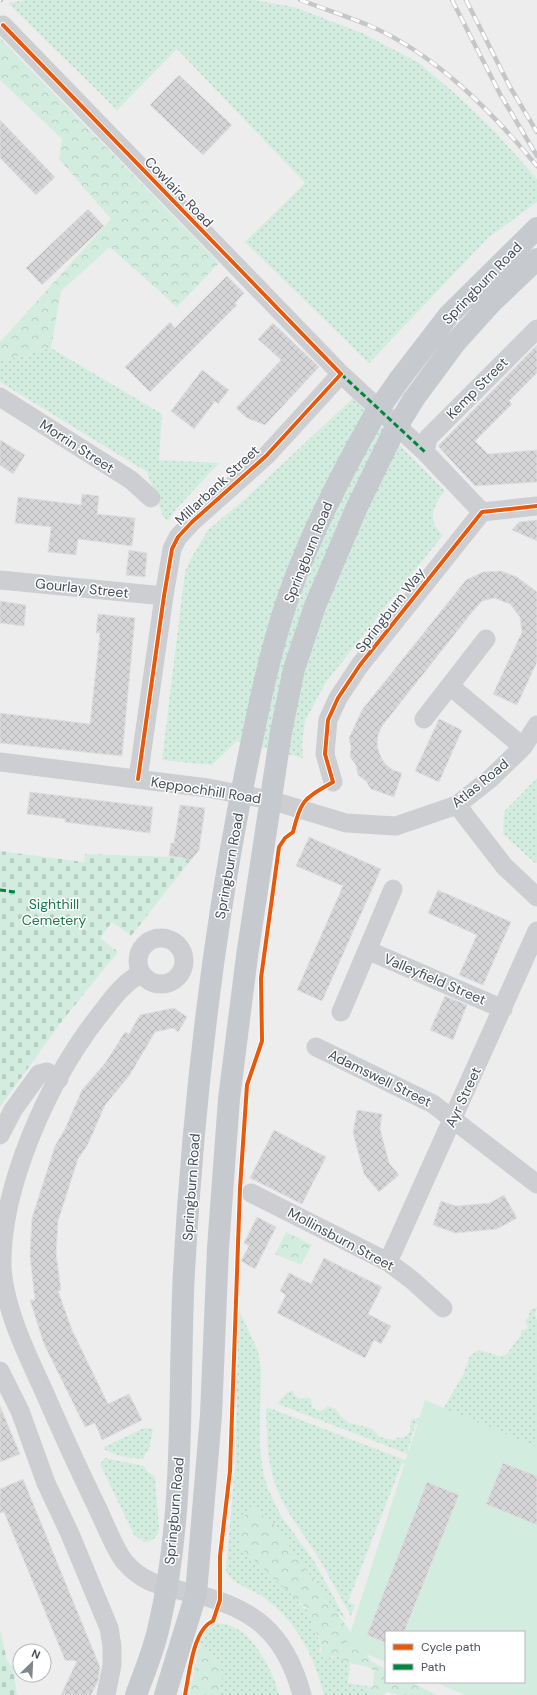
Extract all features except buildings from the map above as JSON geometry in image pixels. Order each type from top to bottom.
[{"type":"main road","name":"Springburn Road","points":[[136,1695],[159,1630],[167,1587],[177,1502],[184,1273],[196,1114],[212,969],[242,794],[267,669],[290,593],[334,488],[374,416],[399,380],[449,315],[534,232]]},
{"type":"main road","name":"Springburn Road","points":[[165,1695],[196,1594],[211,1415],[217,1256],[229,1099],[246,956],[270,800],[284,718],[303,640],[333,560],[392,435],[413,400],[455,343],[492,302],[537,259]]},
{"type":"street","name":"Cowlairs Road","points":[[3,25],[341,374],[425,452]]},
{"type":"street","name":"Kemp Street","points":[[425,452],[428,438],[537,328]]},
{"type":"street","name":"Millarbank Street","points":[[138,779],[164,596],[172,549],[178,537],[266,456],[341,374]]},
{"type":"street","name":"Morrin Street","points":[[0,397],[131,480],[151,498]]},
{"type":"street","points":[[425,452],[482,512],[537,506]]},
{"type":"street","name":"Springburn Way","points":[[333,782],[324,754],[328,720],[338,698],[360,665],[482,512]]},
{"type":"street","name":"Gourlay Street","points":[[0,580],[164,596]]},
{"type":"street","points":[[424,719],[486,640]]},
{"type":"street","points":[[450,686],[523,747]]},
{"type":"street","name":"Atlas Road","points":[[270,800],[346,823],[396,826],[457,805],[492,778],[523,747],[537,725]]},
{"type":"street","name":"Keppochhill Road","points":[[0,762],[138,779],[242,794],[270,800]]},
{"type":"street","points":[[457,805],[504,866],[537,898]]},
{"type":"street","name":"Valleyfield Street","points":[[341,1012],[393,889]]},
{"type":"street","name":"Ayr Street","points":[[388,1262],[537,931]]},
{"type":"street","name":"Valleyfield Street","points":[[367,950],[503,1008]]},
{"type":"street","name":"Springburn Road","points":[[141,973],[127,982],[117,992],[80,1042],[58,1079],[32,1132],[14,1183],[4,1234],[2,1259],[3,1279],[23,1345],[74,1458],[123,1560],[146,1581],[196,1594]]},
{"type":"street","name":"Adamswell Street","points":[[316,1048],[434,1104],[537,1184]]},
{"type":"street","points":[[0,1135],[13,1110],[39,1074],[47,1072],[58,1079]]},
{"type":"street","name":"Mollinsburn Street","points":[[251,1193],[388,1262],[412,1280],[443,1308]]},
{"type":"street","points":[[0,1371],[20,1411],[46,1483],[70,1534],[110,1633],[112,1665],[106,1695]]},
{"type":"street","points":[[196,1594],[238,1608],[262,1624],[275,1638],[284,1652],[302,1695]]},
{"type":"green space","points":[[26,0],[255,0],[294,7],[362,33],[419,63],[459,97],[496,133],[537,179],[537,202],[488,238],[369,363],[245,242],[305,183],[177,49],[117,110],[8,3]]},
{"type":"green space","points":[[0,38],[219,263],[177,307],[110,247],[61,291],[51,348],[0,361],[0,342],[111,219],[59,159],[62,139],[0,80]]},
{"type":"green space","points":[[51,348],[162,414],[159,460],[219,463],[176,509],[168,521],[163,516],[147,472],[0,382],[0,361]]},
{"type":"green space","points":[[353,398],[445,491],[437,502],[433,513],[434,524],[443,535],[326,682],[305,721],[302,744],[303,758],[237,741],[212,765],[162,760],[185,572],[190,560],[208,530],[244,500]]},
{"type":"green space","points":[[537,778],[537,863],[535,863],[503,834],[504,812]]},
{"type":"green space","name":"Sighthill Cemetery","points":[[0,851],[84,862],[85,854],[172,857],[184,858],[190,861],[131,936],[112,922],[100,938],[118,952],[62,1021],[0,1107]]},
{"type":"green space","points":[[286,1232],[312,1245],[301,1265],[275,1254]]},
{"type":"green space","points":[[537,1307],[535,1315],[537,1320],[537,1455],[429,1428],[416,1423],[408,1449],[415,1453],[413,1456],[273,1402],[277,1403],[288,1392],[293,1391],[294,1395],[301,1399],[306,1397],[311,1399],[312,1407],[316,1410],[322,1411],[328,1406],[336,1409],[349,1423],[371,1428],[380,1437],[394,1440],[396,1438],[405,1437],[410,1432],[411,1419],[422,1418],[443,1409],[463,1375],[470,1356],[479,1350],[499,1356],[506,1355],[521,1335],[521,1331],[528,1328],[525,1321],[529,1316],[530,1310]]},
{"type":"green space","points":[[239,1310],[258,1351],[261,1368],[260,1445],[263,1472],[268,1489],[281,1516],[314,1561],[346,1620],[338,1613],[296,1598],[303,1608],[308,1610],[321,1646],[319,1652],[331,1658],[337,1656],[350,1664],[348,1683],[372,1687],[368,1695],[324,1695],[309,1653],[295,1628],[263,1597],[237,1583],[226,1571],[235,1465]]},
{"type":"green space","points":[[425,1400],[537,1447],[537,1695],[465,1695],[436,1683],[525,1683],[525,1631],[385,1631],[385,1662],[346,1646]]},
{"type":"green space","points":[[267,1407],[415,1464],[414,1466],[402,1463],[348,1602],[355,1605],[351,1616],[321,1562],[291,1517],[277,1488],[268,1455],[266,1417]]},
{"type":"green space","points":[[144,1428],[153,1429],[149,1450],[145,1454],[144,1459],[122,1456],[102,1448]]},
{"type":"green space","points":[[105,1458],[144,1466],[147,1471],[155,1477],[159,1528],[158,1534],[152,1540],[144,1542],[134,1535],[100,1464]]},
{"type":"green space","points":[[254,1508],[274,1524],[372,1662],[385,1668],[385,1683],[413,1683],[437,1695],[399,1695],[387,1692],[383,1695],[368,1695],[368,1690],[373,1686],[374,1671],[369,1667],[344,1662],[337,1656],[322,1658],[320,1641],[308,1615],[308,1610],[239,1546],[240,1519]]},
{"type":"green space","points":[[215,1624],[227,1624],[238,1629],[248,1637],[265,1660],[279,1695],[220,1695],[222,1673],[213,1655],[199,1647],[206,1629]]},
{"type":"green space","points":[[0,1629],[7,1661],[12,1666],[12,1683],[15,1683],[17,1695],[0,1695]]},
{"type":"green space","points":[[199,1647],[208,1651],[218,1662],[223,1677],[220,1695],[189,1695]]},
{"type":"railway","points":[[300,0],[368,25],[393,37],[417,52],[461,86],[501,125],[537,166]]},
{"type":"railway","points":[[452,0],[500,94],[537,156]]},
{"type":"railway","points":[[466,0],[510,87],[537,132]]},
{"type":"marked path","points":[[341,374],[425,452]]},
{"type":"marked path","points":[[0,890],[15,892]]},
{"type":"cycle path","points":[[3,25],[341,374],[266,456],[192,522],[178,537],[172,549],[164,596],[138,779]]},
{"type":"cycle path","points":[[185,1695],[190,1665],[196,1643],[206,1626],[213,1621],[220,1600],[220,1556],[230,1471],[240,1188],[247,1085],[262,1041],[261,978],[279,847],[285,838],[293,832],[299,813],[305,801],[316,792],[333,782],[325,754],[328,720],[338,698],[360,665],[482,512],[537,506]]}]
